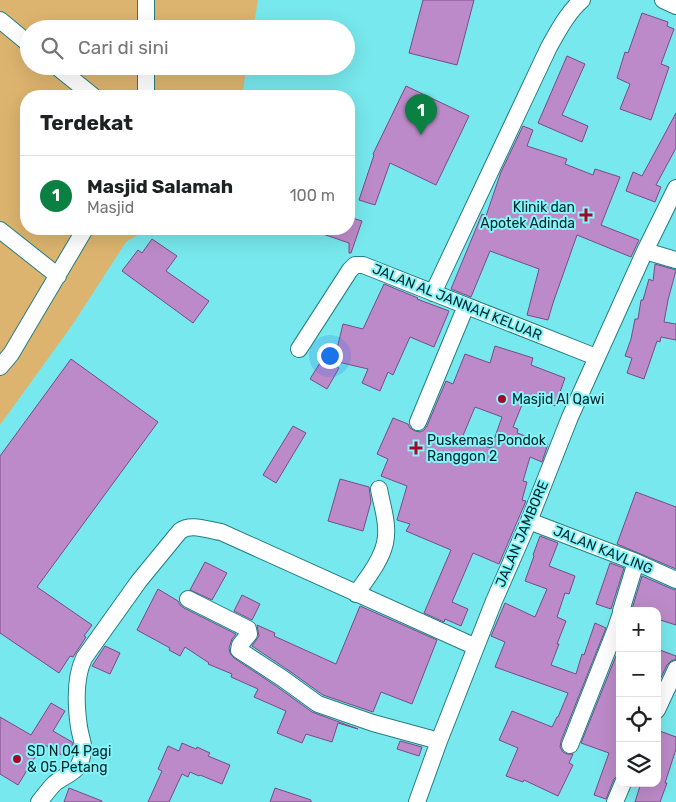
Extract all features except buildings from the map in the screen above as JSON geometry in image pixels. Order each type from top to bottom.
[{"type":"street","points":[[146,0],[146,20]]},
{"type":"street","points":[[433,293],[549,48],[563,23],[582,0]]},
{"type":"street","points":[[662,0],[676,6]]},
{"type":"street","points":[[0,20],[20,37]]},
{"type":"street","points":[[67,75],[86,90]]},
{"type":"street","points":[[146,75],[146,90]]},
{"type":"street","name":"JALAN JAMBORE","points":[[417,802],[494,601],[529,521],[570,417],[645,251],[676,188]]},
{"type":"street","points":[[0,230],[58,276]]},
{"type":"street","points":[[0,367],[11,354],[82,235]]},
{"type":"street","points":[[645,251],[676,260]]},
{"type":"street","name":"JALAN AL JANNAH KELUAR","points":[[299,349],[350,270],[355,265],[363,265],[596,357]]},
{"type":"street","points":[[418,422],[466,306]]},
{"type":"street","points":[[356,594],[373,569],[386,541],[379,489]]},
{"type":"street","name":"JALAN KAVLING","points":[[529,521],[636,562],[676,580]]},
{"type":"street","points":[[39,802],[55,783],[78,767],[84,751],[79,728],[77,688],[79,670],[84,658],[139,581],[184,528],[190,526],[220,532],[476,648]]},
{"type":"street","points":[[622,607],[636,562]]},
{"type":"street","points":[[188,599],[248,629],[250,634],[240,645],[239,650],[318,704],[372,723],[439,741]]},
{"type":"street","points":[[570,744],[616,628]]},
{"type":"street","points":[[661,701],[676,669]]},
{"type":"street","points":[[615,802],[621,787]]},
{"type":"shaded area","points":[[0,0],[258,0],[255,20],[20,20],[20,75],[246,75],[243,90],[20,90],[20,235],[138,235],[126,242],[73,324],[0,425]]},
{"type":"place","name":"Masjid Salamah","points":[[421,135]]},
{"type":"place","name":"Klinik dan Apotek Adinda","points":[[586,215]]},
{"type":"place","name":"Masjid Al Qawi","points":[[502,399]]},
{"type":"place","name":"Puskemas Pondok Ranggon 2","points":[[416,448]]},
{"type":"place","name":"SD N 04 Pagi & 05 Petang","points":[[17,759]]}]
